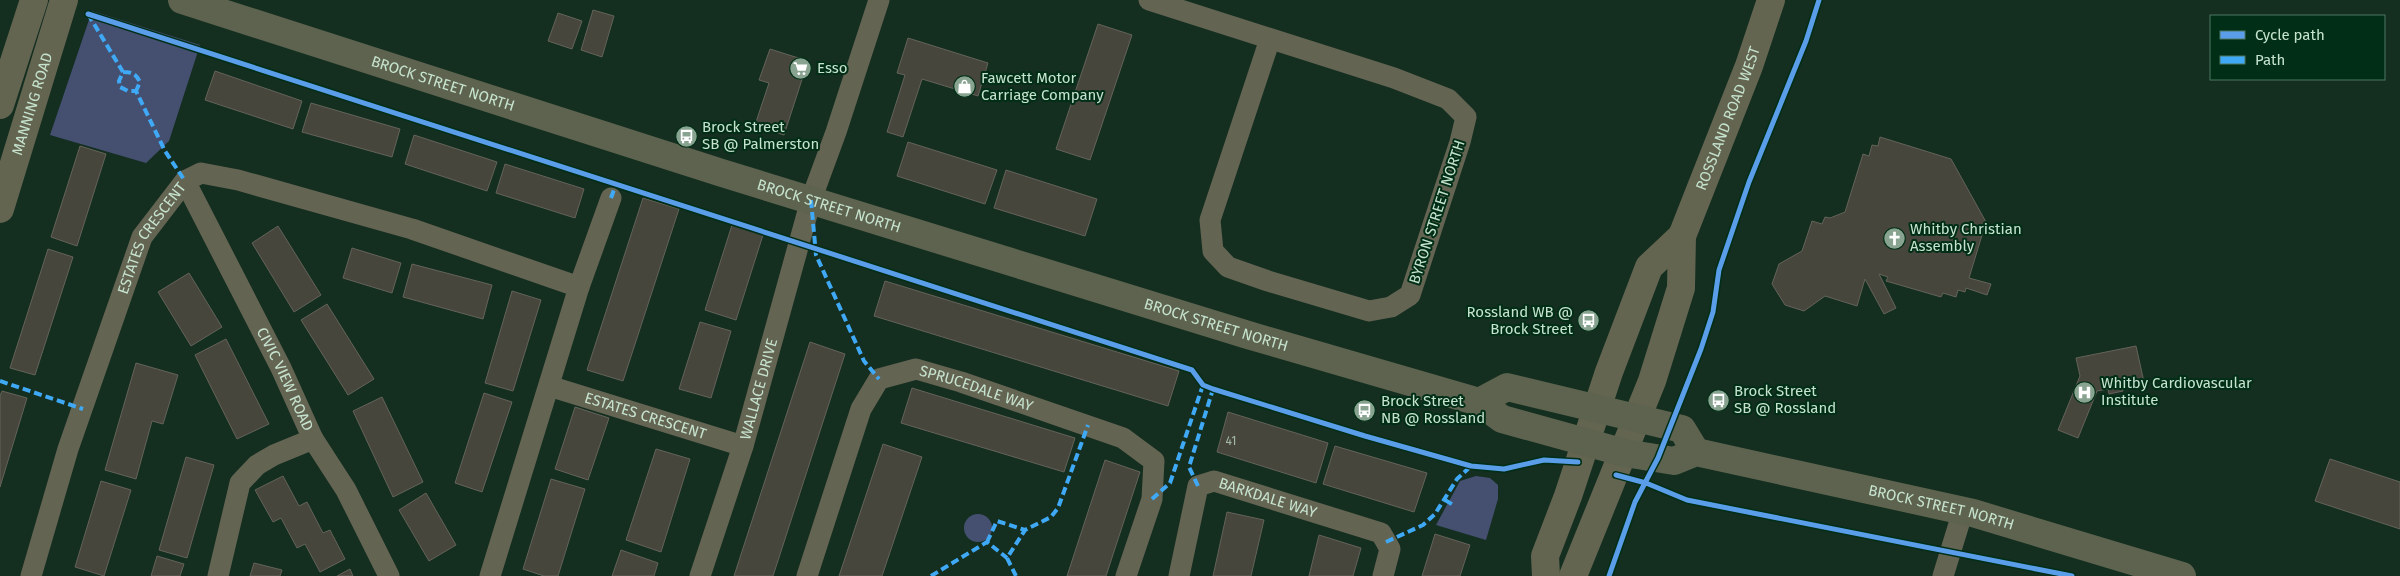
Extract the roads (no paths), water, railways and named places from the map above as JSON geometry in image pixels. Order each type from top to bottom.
[{"type":"main road","name":"MANNING ROAD","points":[[0,105],[34,0]]},
{"type":"main road","name":"MANNING ROAD","points":[[0,209],[64,0]]},
{"type":"main road","name":"BROCK STREET NORTH","points":[[182,0],[811,200],[1248,335],[1479,402],[1502,419],[1625,453],[1674,461],[1696,452],[1963,511],[2182,576]]},
{"type":"main road","name":"ROSSLAND ROAD WEST","points":[[1625,453],[1638,420],[1682,288],[1682,236],[1749,66],[1771,0]]},
{"type":"main road","name":"ROSSLAND ROAD WEST","points":[[1546,576],[1545,556],[1568,496],[1584,442],[1649,267],[1682,236]]},
{"type":"main road","points":[[1479,402],[1507,387],[1597,407],[1638,420],[1682,430],[1696,452]]},
{"type":"main road","points":[[1574,576],[1625,453]]},
{"type":"street","name":"WALLACE DRIVE","points":[[700,576],[742,446],[811,200],[836,132],[879,0]]},
{"type":"street","name":"BYRON STREET NORTH","points":[[1148,0],[1394,78],[1448,99],[1466,117],[1460,142],[1410,295],[1391,307],[1369,311],[1268,281],[1228,267],[1213,251],[1210,220],[1270,39]]},
{"type":"street","name":"ESTATES CRESCENT","points":[[31,576],[68,449],[142,237],[185,181],[201,173],[238,180],[412,229],[579,288]]},
{"type":"street","name":"CIVIC VIEW ROAD","points":[[185,181],[281,368],[313,439],[346,490],[390,576]]},
{"type":"street","points":[[490,576],[579,288],[611,198]]},
{"type":"street","name":"SPRUCEDALE WAY","points":[[807,576],[861,409],[879,379],[916,369],[961,382],[1123,438],[1154,460],[1152,500],[1126,576]]},
{"type":"street","name":"ESTATES CRESCENT","points":[[549,386],[742,446]]},
{"type":"street","points":[[218,576],[240,483],[257,465],[274,455],[313,439]]},
{"type":"street","name":"BARKDALE WAY","points":[[1179,576],[1198,486],[1214,481],[1381,533],[1390,549],[1383,576]]},
{"type":"street","points":[[1944,576],[1963,511]]},
{"type":"place","name":"Esso","points":[[801,68]]},
{"type":"place","name":"Fawcett Motor Carriage Company","points":[[965,87]]},
{"type":"place","name":"Brock Street SB @ Palmerston","points":[[686,136]]},
{"type":"place","name":"Whitby Christian Assembly","points":[[1894,238]]},
{"type":"place","name":"Rossland WB @ Brock Street","points":[[1589,321]]},
{"type":"place","name":"Whitby Cardiovascular Institute","points":[[2085,392]]},
{"type":"place","name":"Brock Street SB @ Rossland","points":[[1718,400]]},
{"type":"place","name":"Brock Street NB @ Rossland","points":[[1365,410]]}]
